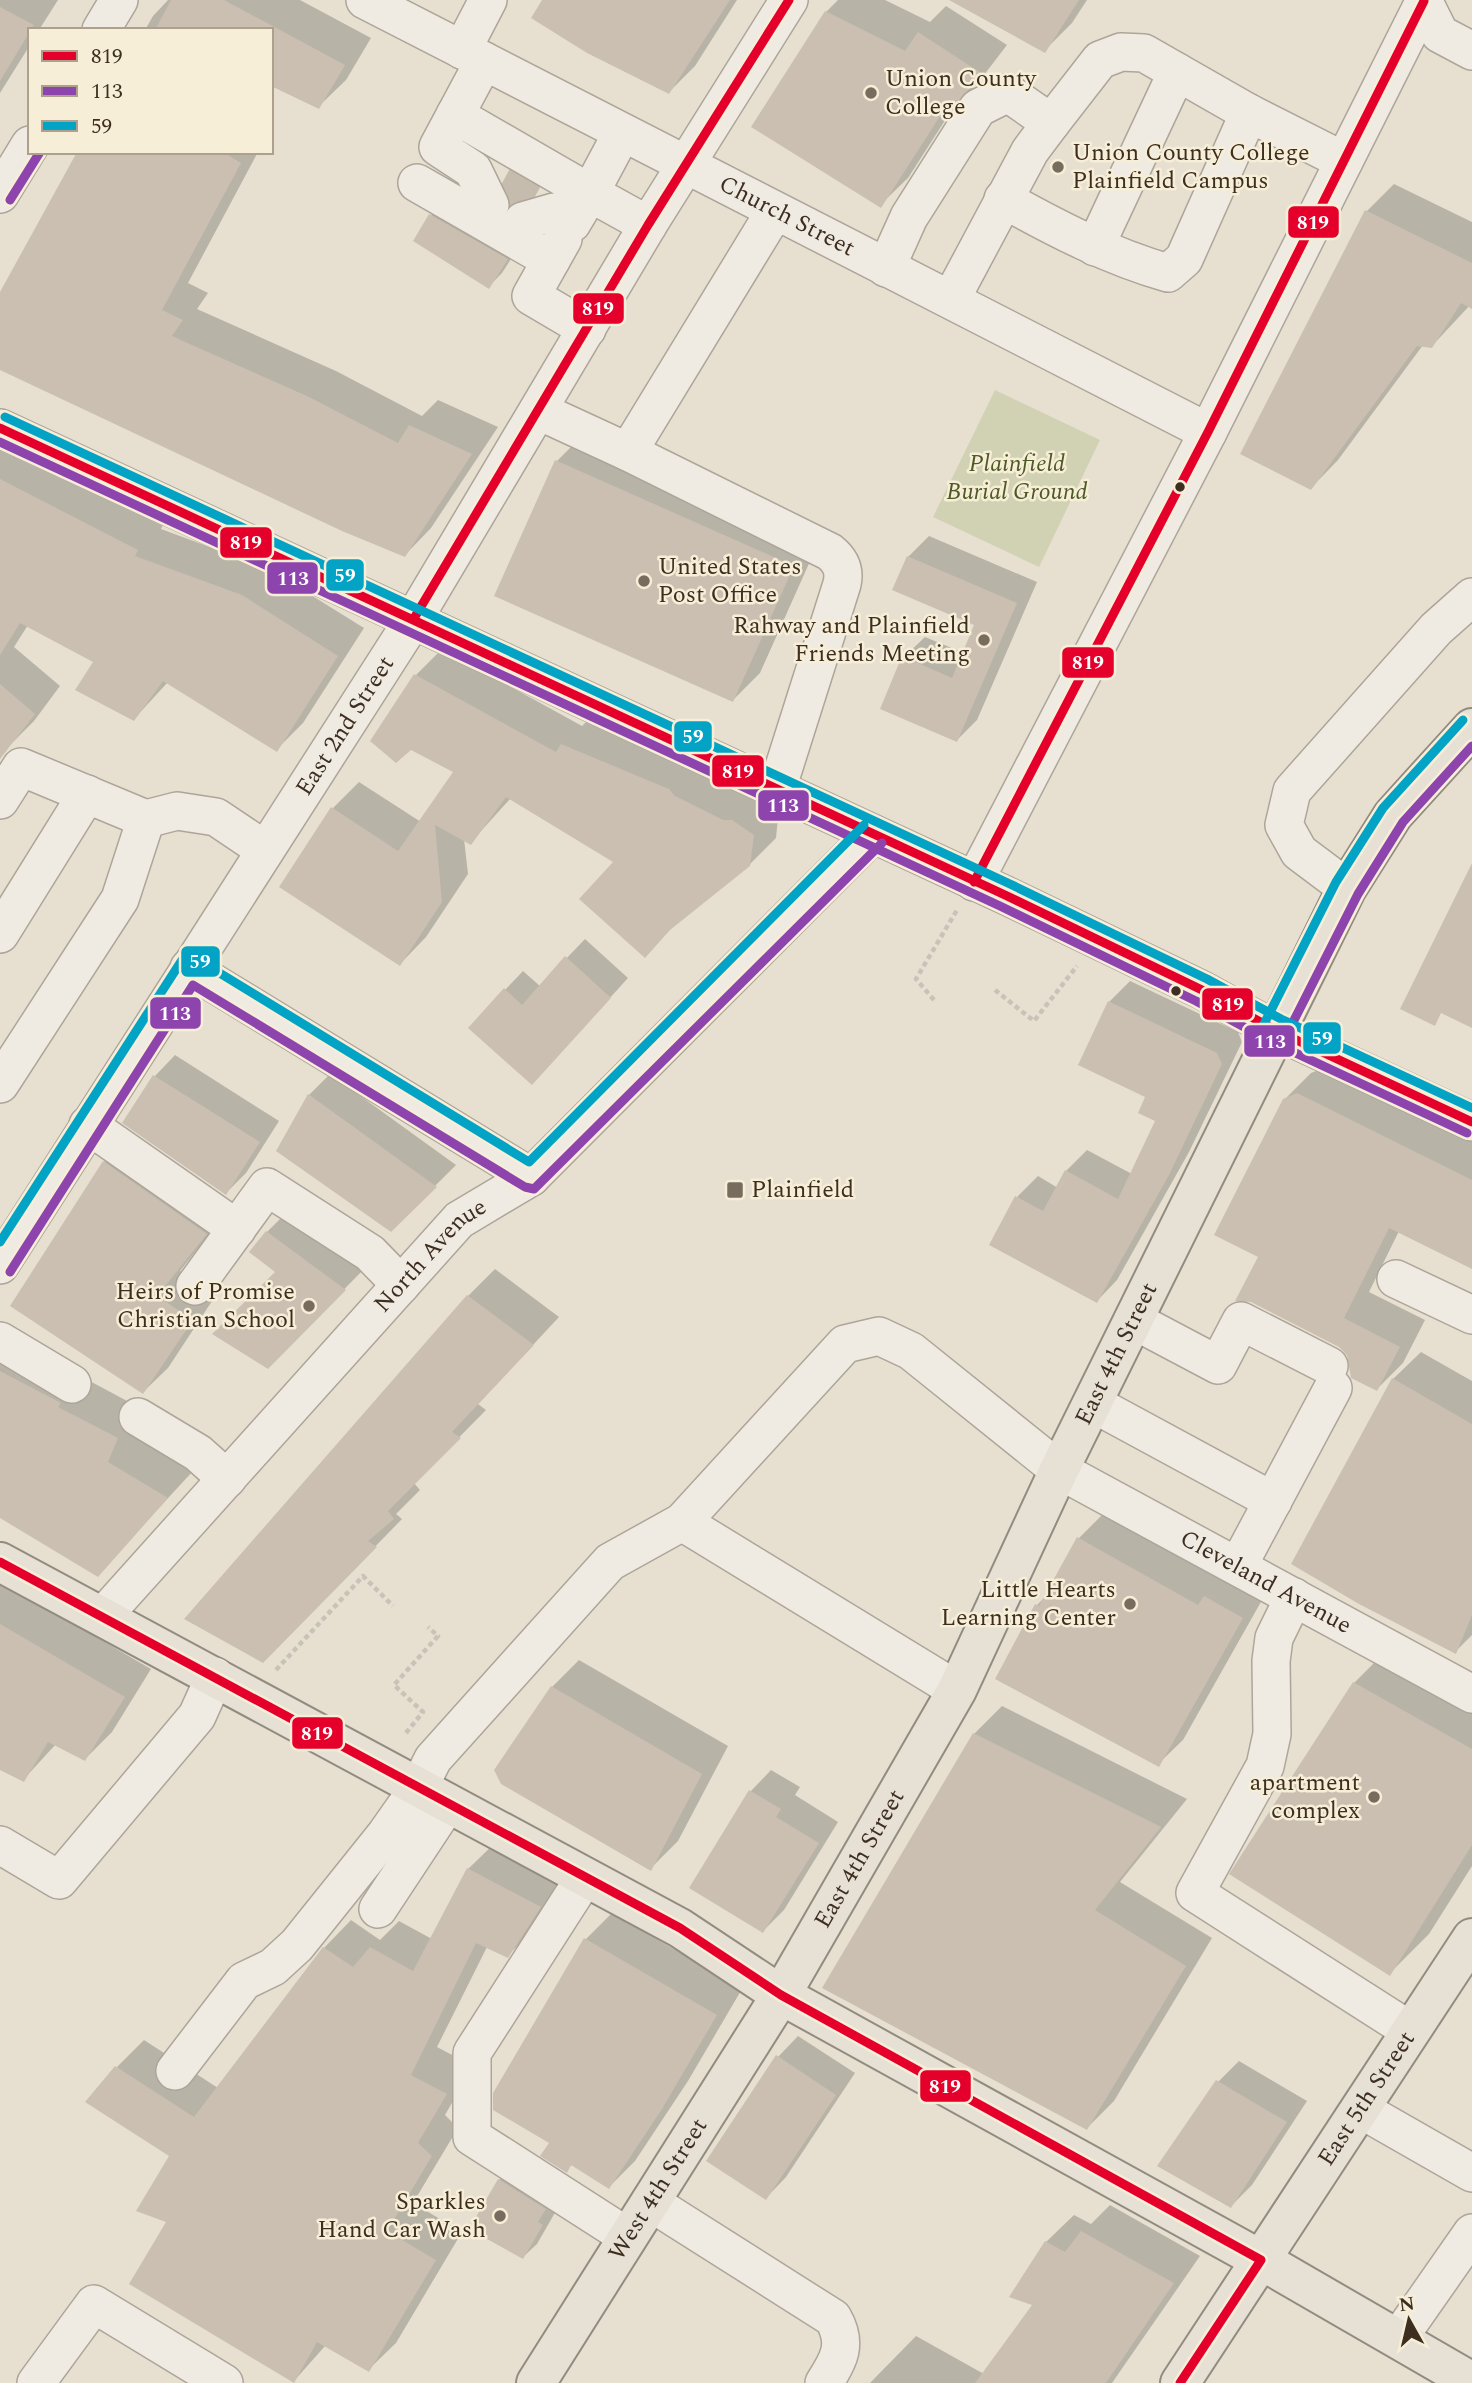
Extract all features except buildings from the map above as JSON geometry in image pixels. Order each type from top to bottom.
[{"type":"main road","name":"East 4th Street","points":[[781,1995],[957,1690],[1059,1470],[1347,888],[1393,815],[1468,740]]},
{"type":"main road","points":[[0,1562],[104,1615],[680,1928],[781,1995],[1261,2260],[1472,2382]]},
{"type":"main road","name":"East 5th Street","points":[[1180,2383],[1472,1938]]},
{"type":"main road","name":"West 4th Street","points":[[537,2383],[781,1995]]},
{"type":"street","points":[[102,28],[119,0]]},
{"type":"street","name":"Church Street","points":[[365,0],[1208,432]]},
{"type":"street","points":[[488,0],[456,115],[409,196],[551,260]]},
{"type":"street","name":"East 2nd Street","points":[[0,1265],[413,620],[648,225],[789,0]]},
{"type":"street","points":[[1425,0],[1440,34],[1472,51]]},
{"type":"street","points":[[974,882],[1208,432],[1425,0]]},
{"type":"street","points":[[951,299],[1030,151],[1100,60],[1121,52],[1144,52],[1250,113],[1344,161]]},
{"type":"street","points":[[1095,247],[1177,72]]},
{"type":"street","points":[[886,268],[909,218],[978,108],[1008,93],[1051,123]]},
{"type":"street","points":[[1003,200],[1095,247],[1128,261],[1168,273],[1184,259],[1250,113]]},
{"type":"street","points":[[456,115],[529,196],[551,260],[531,296],[587,330]]},
{"type":"street","points":[[529,196],[622,133]]},
{"type":"street","points":[[0,194],[28,148]]},
{"type":"street","points":[[438,148],[529,196],[648,225]]},
{"type":"street","points":[[628,452],[775,211]]},
{"type":"street","points":[[539,411],[830,552],[844,570],[842,584],[777,789]]},
{"type":"street","points":[[0,428],[873,834],[1202,990],[1275,1030],[1472,1122]]},
{"type":"street","points":[[1347,888],[1299,852],[1284,825],[1292,791],[1436,629],[1472,597]]},
{"type":"street","points":[[0,800],[21,766],[146,819],[177,811],[215,817],[265,850]]},
{"type":"street","points":[[0,934],[87,794]]},
{"type":"street","points":[[0,1084],[120,899],[146,819]]},
{"type":"street","name":"North Avenue","points":[[104,1615],[459,1220],[531,1177],[873,834]]},
{"type":"street","points":[[189,968],[531,1177]]},
{"type":"street","points":[[89,1125],[237,1229]]},
{"type":"street","points":[[195,1286],[267,1187],[370,1254],[401,1284]]},
{"type":"street","points":[[1396,1279],[1472,1315]]},
{"type":"street","points":[[1133,1320],[1218,1365],[1241,1321],[1331,1377],[1273,1501],[1238,1566]]},
{"type":"street","name":"Cleveland Avenue","points":[[433,1795],[433,1759],[610,1562],[682,1522],[845,1344],[878,1336],[911,1351],[1059,1470],[1472,1694]]},
{"type":"street","points":[[0,1341],[72,1384]]},
{"type":"street","points":[[1092,1403],[1273,1501]]},
{"type":"street","points":[[138,1417],[198,1454],[227,1479]]},
{"type":"street","points":[[682,1522],[957,1690]]},
{"type":"street","points":[[1294,1597],[1275,1638],[1271,1661],[1272,1734],[1265,1766],[1195,1893],[1411,2031]]},
{"type":"street","points":[[0,1845],[59,1880],[197,1716],[215,1676]]},
{"type":"street","points":[[378,1909],[433,1795]]},
{"type":"street","points":[[174,2071],[244,1981],[273,1967],[297,1945],[386,1834],[433,1795]]},
{"type":"street","points":[[585,1877],[472,2053],[472,2137],[628,2237]]},
{"type":"street","points":[[1360,2109],[1472,2173]]},
{"type":"street","points":[[650,2202],[833,2318],[842,2338],[842,2348],[839,2359],[824,2383]]},
{"type":"street","points":[[1398,2339],[1472,2233]]},
{"type":"street","points":[[36,2383],[94,2304],[224,2383]]},
{"type":"path","points":[[995,990],[1034,1021],[1097,940]]},
{"type":"path","points":[[934,1000],[916,979],[938,942]]},
{"type":"path","points":[[251,1696],[363,1576],[393,1606]]},
{"type":"path","points":[[381,1767],[423,1712],[394,1685],[438,1636],[428,1627]]},
{"type":"green space","name":"Plainfield Burial Ground","points":[[995,390],[1100,440],[1039,567],[933,517]]},
{"type":"tunnel","points":[[501,185],[532,202]]},
{"type":"transit line","name":"819","points":[[413,620],[648,225],[789,0]]},
{"type":"transit line","name":"819","points":[[974,882],[1208,432],[1424,1]]},
{"type":"transit line","name":"113","points":[[10,200],[39,154]]},
{"type":"transit line","name":"59","points":[[5,417],[1010,884],[1207,979],[1281,1019],[1472,1108]]},
{"type":"transit line","name":"819","points":[[0,428],[1005,895],[1202,990],[1275,1030],[1472,1122]]},
{"type":"transit line","name":"113","points":[[0,442],[1000,906],[1196,1001],[1270,1041],[1467,1133]]},
{"type":"transit line","name":"59","points":[[1264,1024],[1336,882],[1383,808],[1463,720]]},
{"type":"transit line","name":"113","points":[[1286,1036],[1358,894],[1403,822],[1472,746]]},
{"type":"transit line","name":"59","points":[[0,1242],[184,957],[195,958],[529,1162],[864,825]]},
{"type":"transit line","name":"113","points":[[10,1272],[193,985],[525,1187],[534,1189],[882,843]]},
{"type":"transit line","name":"819","points":[[0,1562],[680,1928],[781,1995],[1261,2260]]},
{"type":"transit line","name":"819","points":[[1180,2383],[1261,2260]]},
{"type":"place","name":"Union County College","points":[[871,93]]},
{"type":"place","name":"Union County College Plainfield Campus","points":[[1058,167]]},
{"type":"place","name":"United States Post Office","points":[[644,581]]},
{"type":"place","name":"Rahway and Plainfield Friends Meeting","points":[[984,640]]},
{"type":"place","name":"Plainfield","points":[[735,1190]]},
{"type":"place","name":"Heirs of Promise Christian School","points":[[309,1306]]},
{"type":"place","name":"Little Hearts Learning Center","points":[[1130,1604]]},
{"type":"place","name":"apartment complex","points":[[1374,1797]]},
{"type":"place","name":"Sparkles Hand Car Wash","points":[[500,2216]]}]
